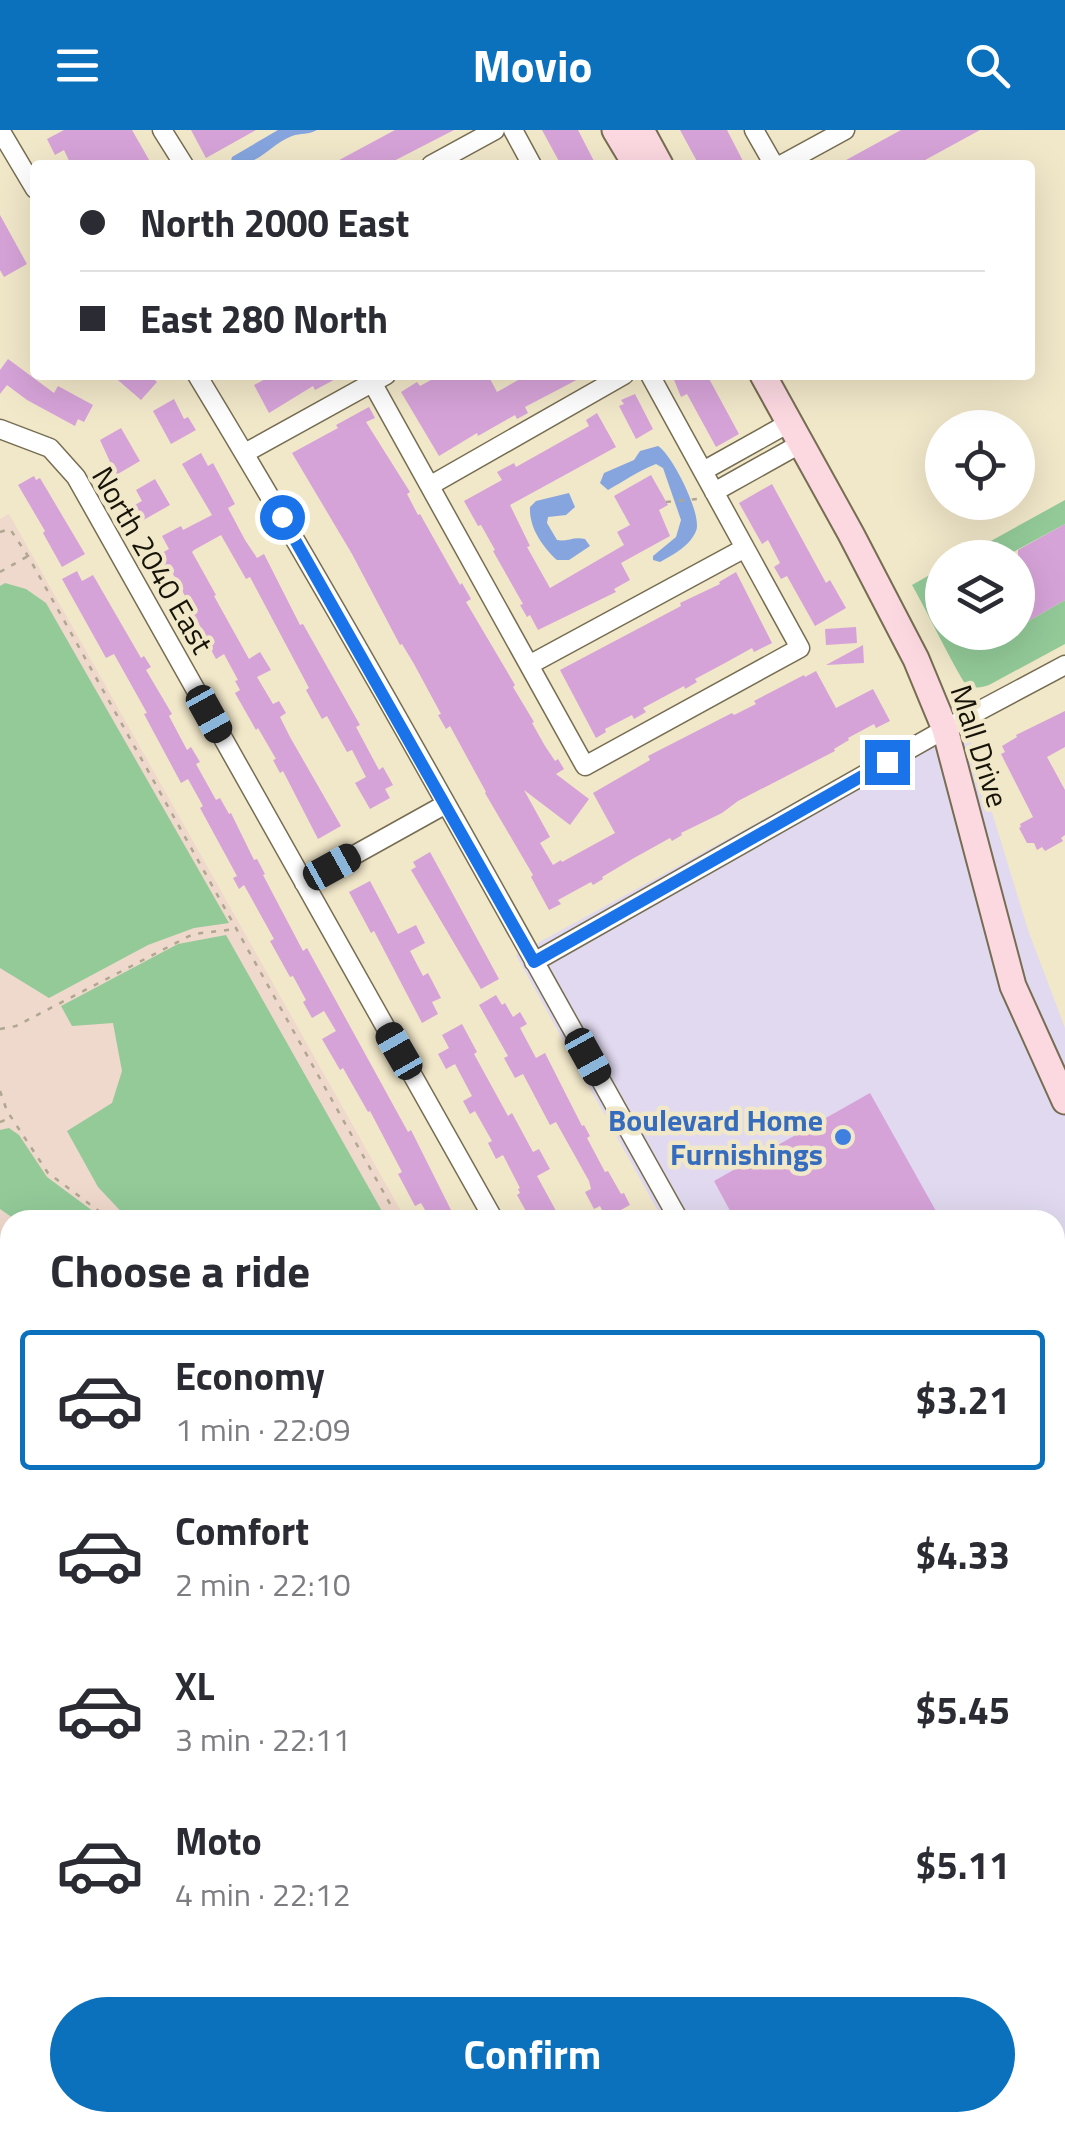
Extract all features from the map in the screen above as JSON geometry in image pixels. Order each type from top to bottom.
[{"type":"main road","points":[[615,130],[633,160]]},
{"type":"main road","points":[[641,130],[657,160]]},
{"type":"main road","name":"Mall Drive","points":[[766,380],[916,659],[945,730],[1013,986],[1065,1101]]},
{"type":"street","points":[[0,130],[30,181]]},
{"type":"street","points":[[162,130],[181,160]]},
{"type":"street","points":[[440,160],[495,130]]},
{"type":"street","points":[[513,130],[529,160]]},
{"type":"street","points":[[754,130],[774,160]]},
{"type":"street","points":[[787,160],[845,130]]},
{"type":"street","points":[[201,380],[446,804],[670,1210]]},
{"type":"street","points":[[245,453],[373,380]]},
{"type":"street","points":[[377,380],[585,766],[800,648],[745,548],[709,495],[703,471],[653,380]]},
{"type":"street","points":[[431,485],[615,380]]},
{"type":"street","name":"North 2040 East","points":[[0,429],[50,448],[76,477],[488,1210]]},
{"type":"street","points":[[703,471],[794,433]]},
{"type":"street","points":[[709,495],[794,433]]},
{"type":"street","points":[[529,665],[745,548]]},
{"type":"street","points":[[534,962],[1065,666]]},
{"type":"street","points":[[304,883],[446,804]]},
{"type":"path","points":[[666,502],[691,501],[709,495]]},
{"type":"path","points":[[0,532],[10,528],[28,556],[393,1210]]},
{"type":"path","points":[[0,572],[28,556]]},
{"type":"path","points":[[0,1028],[16,1026],[194,934],[236,929]]},
{"type":"path","points":[[0,1091],[12,1118],[48,1173],[98,1210]]},
{"type":"path","points":[[0,1122],[12,1118]]},
{"type":"shaded area","points":[[9,514],[400,1210],[0,1210],[0,519]]},
{"type":"shaded area","points":[[961,711],[1028,930],[1065,1028],[1065,1210],[657,1210],[516,955]]},
{"type":"green space","points":[[1065,500],[1065,524],[1035,540],[993,540],[1035,520]]},
{"type":"green space","points":[[925,578],[925,609],[912,585]]},
{"type":"green space","points":[[5,583],[26,589],[46,603],[229,923],[194,928],[148,945],[49,998],[0,968],[0,586]]},
{"type":"green space","points":[[1065,600],[1065,644],[989,685],[966,684],[947,650],[1035,650],[1035,617]]},
{"type":"green space","points":[[226,935],[381,1210],[120,1210],[98,1187],[67,1131],[112,1103],[122,1071],[113,1023],[72,1026],[61,1006],[178,944]]},
{"type":"green space","points":[[9,1128],[19,1135],[47,1177],[92,1210],[0,1209],[0,1130]]},
{"type":"water","points":[[278,130],[317,130],[292,136],[254,160],[231,160]]},
{"type":"water","points":[[658,446],[684,485],[697,523],[690,541],[660,562],[653,560],[653,556],[676,537],[681,520],[663,468],[656,464],[608,490],[600,483],[604,473],[634,460],[640,451]]},
{"type":"water","points":[[569,493],[575,507],[566,515],[548,517],[547,523],[557,540],[581,538],[590,546],[569,560],[557,560],[538,536],[530,507],[536,501]]},
{"type":"building","points":[[64,130],[132,130],[149,160],[69,160],[64,150],[55,155],[47,139]]},
{"type":"building","points":[[191,130],[256,130],[206,158]]},
{"type":"building","points":[[395,130],[454,130],[396,160],[339,160]]},
{"type":"building","points":[[542,130],[578,130],[593,160],[558,160]]},
{"type":"building","points":[[680,130],[727,130],[742,160],[696,160]]},
{"type":"building","points":[[901,130],[980,130],[925,160],[846,160]]},
{"type":"building","points":[[0,215],[27,264],[4,277],[0,270]]},
{"type":"building","points":[[8,359],[30,375],[30,380],[36,380],[54,393],[58,386],[93,405],[84,422],[78,419],[75,426],[7,385],[0,394],[0,370]]},
{"type":"building","points":[[118,380],[155,380],[157,382],[141,400]]},
{"type":"building","points":[[264,380],[334,380],[315,390],[313,386],[269,413],[254,385]]},
{"type":"building","points":[[431,380],[491,380],[497,392],[518,380],[576,380],[525,407],[528,413],[517,419],[515,415],[478,436],[477,433],[439,456],[401,392],[417,382],[420,386]]},
{"type":"building","points":[[674,380],[710,380],[739,434],[716,447],[687,394],[681,397]]},
{"type":"building","points":[[635,394],[653,429],[636,439],[619,406],[624,404],[621,400]]},
{"type":"building","points":[[174,399],[184,419],[188,417],[196,430],[171,444],[153,411]]},
{"type":"building","points":[[369,407],[375,418],[366,422],[471,599],[466,602],[515,685],[545,746],[564,769],[556,774],[589,799],[570,825],[524,790],[550,837],[540,843],[553,865],[615,833],[593,793],[650,760],[648,756],[756,704],[754,701],[804,675],[816,671],[836,708],[873,689],[890,721],[876,728],[874,724],[848,738],[835,751],[738,801],[672,841],[670,838],[593,885],[591,882],[558,900],[561,904],[549,910],[450,726],[446,729],[414,664],[292,453]]},
{"type":"building","points":[[597,413],[616,447],[510,505],[550,588],[624,545],[617,532],[630,525],[614,496],[651,475],[668,505],[659,510],[670,536],[621,563],[630,580],[614,589],[616,592],[538,630],[520,605],[523,604],[495,550],[464,501],[502,480],[497,472],[514,463],[516,467],[589,426],[586,420]]},
{"type":"building","points":[[121,428],[140,461],[116,475],[100,440]]},
{"type":"building","points":[[201,453],[208,466],[213,463],[235,504],[228,508],[245,540],[257,558],[264,554],[300,625],[303,624],[360,725],[356,727],[379,770],[383,767],[393,785],[385,789],[390,798],[370,809],[355,783],[366,777],[327,716],[322,719],[250,577],[246,579],[221,535],[194,550],[249,659],[260,652],[271,670],[257,677],[273,704],[279,701],[286,713],[280,717],[341,826],[318,839],[283,771],[280,773],[273,760],[276,759],[235,693],[240,690],[235,681],[238,680],[224,654],[216,659],[168,565],[165,567],[158,555],[169,549],[162,536],[212,515],[182,464]]},
{"type":"building","points":[[34,476],[36,480],[40,478],[85,554],[62,567],[18,485]]},
{"type":"building","points":[[155,479],[170,505],[140,522],[131,507],[142,501],[136,490]]},
{"type":"building","points":[[772,484],[826,583],[830,580],[846,608],[815,626],[787,576],[781,579],[774,567],[780,563],[768,540],[762,544],[739,503]]},
{"type":"building","points":[[1065,524],[1065,600],[1035,617],[1035,541]]},
{"type":"building","points":[[77,571],[82,581],[93,575],[141,658],[144,656],[151,667],[146,670],[172,714],[169,716],[187,750],[191,747],[216,800],[220,798],[231,813],[303,951],[307,948],[408,1132],[411,1130],[451,1210],[425,1210],[421,1203],[415,1206],[370,1111],[322,1039],[336,1031],[324,1011],[312,1018],[244,885],[239,889],[233,878],[237,876],[188,779],[181,783],[114,654],[106,658],[62,579]]},
{"type":"building","points":[[736,572],[772,643],[754,652],[752,648],[695,679],[697,682],[685,689],[684,686],[643,708],[646,712],[634,719],[632,715],[605,729],[596,738],[560,670]]},
{"type":"building","points":[[856,627],[857,643],[826,645],[825,629]]},
{"type":"building","points":[[863,645],[864,663],[826,665]]},
{"type":"building","points":[[1065,711],[1065,747],[1047,757],[1065,790],[1065,835],[1063,841],[1045,851],[1042,847],[1037,850],[1034,843],[1027,843],[1019,828],[1033,817],[1001,754],[1005,752],[1002,746]]},
{"type":"building","points":[[430,852],[499,979],[481,989],[411,870],[416,867],[413,862]]},
{"type":"building","points":[[370,881],[398,934],[416,925],[425,943],[410,951],[441,998],[432,1002],[438,1014],[422,1023],[349,892]]},
{"type":"building","points":[[496,995],[513,1017],[520,1012],[527,1024],[520,1028],[536,1058],[545,1053],[605,1172],[630,1205],[621,1210],[602,1210],[600,1206],[594,1209],[585,1192],[591,1189],[589,1181],[556,1122],[550,1125],[523,1074],[515,1078],[504,1058],[508,1056],[479,1005]]},
{"type":"building","points":[[462,1024],[508,1116],[512,1113],[533,1152],[539,1149],[550,1169],[537,1176],[556,1210],[525,1210],[517,1195],[520,1188],[503,1155],[496,1159],[488,1143],[492,1141],[475,1111],[470,1114],[463,1101],[472,1096],[455,1064],[446,1069],[438,1054],[449,1048],[442,1035]]},
{"type":"building","name":"Boulevard Home Furnishings","points":[[870,1093],[935,1210],[730,1210],[714,1181]]},
{"type":"place","name":"Boulevard Home Furnishings","points":[[843,1137]]},
{"type":"route","points":[[282,517],[534,962],[887,762]]}]
